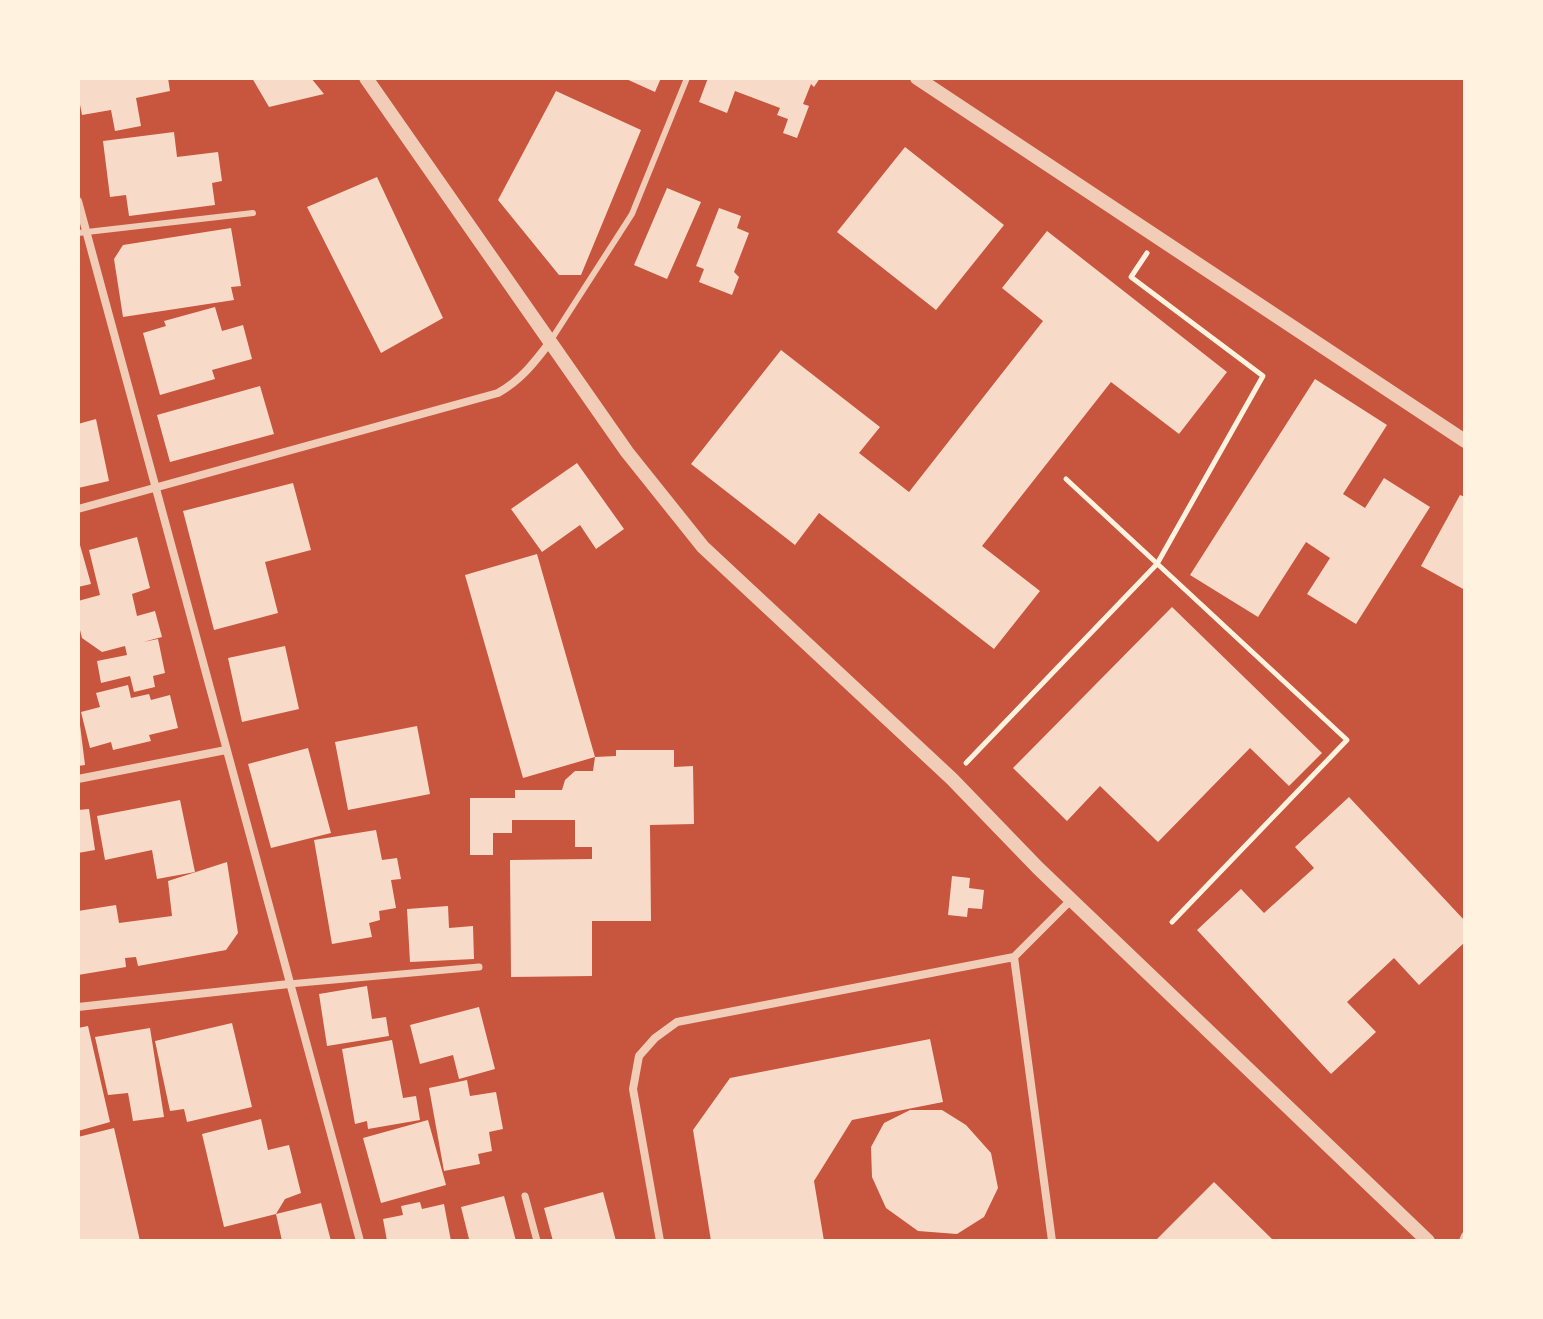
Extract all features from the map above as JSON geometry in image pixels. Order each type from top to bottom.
[{"type":"street","points":[[366,78],[627,452],[703,547],[952,779],[1071,900],[1428,1241]]},
{"type":"street","points":[[917,78],[1465,441]]},
{"type":"street","points":[[78,201],[82,232],[155,487],[360,1241]]},
{"type":"street","points":[[78,509],[498,393],[527,372],[550,342]]},
{"type":"street","points":[[78,779],[226,750]]},
{"type":"street","points":[[660,1241],[633,1089],[639,1056],[655,1038],[677,1022],[1014,957],[1071,900]]},
{"type":"street","points":[[1014,957],[1052,1241]]},
{"type":"street","points":[[78,1007],[479,967]]},
{"type":"street","points":[[525,1196],[537,1241]]},
{"type":"lane","points":[[550,342],[632,214],[687,78]]},
{"type":"lane","points":[[82,232],[253,213]]},
{"type":"path","points":[[952,779],[1157,564],[1263,376],[1131,277],[1157,238]]},
{"type":"path","points":[[1066,479],[1347,740],[1172,922]]},
{"type":"building","points":[[78,78],[168,78],[170,91],[136,98],[141,126],[115,131],[111,110],[82,115]]},
{"type":"building","points":[[252,78],[311,78],[324,94],[269,107]]},
{"type":"building","points":[[624,78],[661,78],[655,92]]},
{"type":"building","points":[[708,78],[820,78],[814,87],[811,84],[803,104],[809,106],[797,138],[783,133],[788,119],[777,115],[780,108],[735,91],[727,113],[699,102]]},
{"type":"building","points":[[556,91],[641,130],[581,275],[559,275],[498,200]]},
{"type":"building","points":[[174,132],[177,157],[218,152],[222,181],[212,183],[215,205],[129,216],[126,195],[110,197],[103,141]]},
{"type":"building","points":[[905,147],[1004,225],[936,310],[837,232]]},
{"type":"building","points":[[377,177],[443,318],[381,353],[307,207]]},
{"type":"building","points":[[667,188],[701,202],[667,279],[634,265]]},
{"type":"building","points":[[719,208],[741,216],[737,228],[749,233],[734,272],[739,277],[732,295],[699,282],[704,269],[696,266]]},
{"type":"building","points":[[231,228],[241,286],[231,287],[234,300],[123,317],[114,259],[123,245]]},
{"type":"building","points":[[1047,231],[1227,372],[1179,434],[1111,382],[982,546],[1040,591],[994,649],[819,513],[795,545],[691,464],[781,350],[880,427],[859,453],[909,492],[1043,321],[1002,288]]},
{"type":"building","points":[[215,307],[222,331],[243,325],[252,359],[212,370],[215,379],[160,395],[143,333],[166,326],[164,321]]},
{"type":"building","points":[[1315,379],[1387,425],[1343,494],[1365,508],[1384,478],[1430,507],[1356,624],[1307,594],[1330,558],[1306,542],[1258,617],[1190,575]]},
{"type":"building","points":[[260,386],[274,434],[170,462],[157,415]]},
{"type":"building","points":[[96,419],[109,481],[78,488],[78,424]]},
{"type":"building","points":[[577,463],[624,529],[596,549],[580,525],[542,552],[511,509]]},
{"type":"building","points":[[293,483],[311,550],[265,562],[278,613],[214,630],[183,511]]},
{"type":"building","points":[[1460,495],[1465,497],[1465,590],[1421,566]]},
{"type":"building","points":[[137,537],[150,588],[132,594],[137,616],[155,611],[162,637],[143,642],[158,639],[165,673],[153,676],[155,687],[134,692],[130,676],[101,683],[97,661],[127,655],[125,646],[102,652],[82,638],[78,601],[100,595],[89,550]]},
{"type":"building","points":[[78,538],[91,584],[78,587]]},
{"type":"building","points":[[537,554],[595,757],[523,778],[465,575]]},
{"type":"building","points":[[1172,607],[1322,753],[1289,786],[1250,748],[1158,842],[1100,786],[1067,821],[1013,768]]},
{"type":"building","points":[[285,646],[299,709],[242,722],[228,658]]},
{"type":"building","points":[[128,685],[131,698],[149,694],[151,700],[170,695],[178,728],[149,735],[151,741],[113,750],[111,742],[90,748],[81,712],[100,707],[96,693]]},
{"type":"building","points":[[78,725],[85,765],[78,766]]},
{"type":"building","points":[[417,726],[430,794],[348,810],[335,742]]},
{"type":"building","points":[[308,748],[331,833],[271,848],[248,764]]},
{"type":"building","points":[[616,750],[674,750],[674,767],[693,766],[694,824],[650,825],[651,921],[592,921],[592,976],[511,977],[510,860],[592,859],[592,847],[575,847],[575,820],[512,820],[512,833],[493,833],[493,855],[470,855],[470,798],[515,798],[515,790],[562,790],[565,780],[575,771],[593,771],[595,757],[616,756]]},
{"type":"building","points":[[1349,797],[1465,921],[1465,942],[1419,985],[1394,958],[1347,1002],[1376,1032],[1331,1074],[1197,930],[1241,889],[1264,913],[1314,868],[1295,847]]},
{"type":"building","points":[[180,800],[195,872],[157,879],[152,850],[105,860],[97,816]]},
{"type":"building","points":[[89,809],[95,850],[78,853],[78,810]]},
{"type":"building","points":[[376,830],[382,860],[397,858],[401,879],[391,880],[396,908],[379,911],[380,920],[369,923],[372,937],[332,944],[314,840]]},
{"type":"building","points":[[227,862],[238,933],[226,950],[138,966],[136,957],[125,958],[126,967],[78,975],[78,911],[116,905],[119,923],[172,916],[168,881]]},
{"type":"building","points":[[952,876],[970,878],[969,888],[984,890],[982,909],[968,908],[967,917],[948,915]]},
{"type":"building","points":[[448,906],[449,928],[473,926],[474,959],[410,962],[407,909]]},
{"type":"building","points":[[367,986],[372,1019],[386,1017],[389,1036],[327,1046],[319,994]]},
{"type":"building","points":[[479,1007],[495,1069],[459,1079],[453,1055],[420,1064],[410,1025]]},
{"type":"building","points":[[232,1023],[252,1107],[187,1122],[184,1109],[170,1111],[155,1041]]},
{"type":"building","points":[[88,1026],[110,1122],[78,1131],[78,1028]]},
{"type":"building","points":[[150,1028],[164,1117],[133,1121],[128,1093],[108,1095],[95,1037]]},
{"type":"building","points":[[930,1039],[943,1102],[852,1120],[814,1181],[824,1241],[711,1241],[693,1130],[730,1078]]},
{"type":"building","points":[[392,1040],[403,1098],[416,1096],[420,1120],[368,1129],[367,1121],[355,1124],[342,1049]]},
{"type":"building","points":[[467,1080],[470,1096],[496,1092],[503,1129],[489,1132],[492,1151],[478,1154],[480,1164],[444,1171],[429,1088]]},
{"type":"building","points":[[910,1110],[942,1110],[966,1125],[991,1153],[998,1188],[984,1217],[957,1234],[918,1231],[886,1208],[872,1177],[871,1147],[884,1123]]},
{"type":"building","points":[[261,1119],[268,1150],[289,1145],[301,1193],[285,1199],[276,1214],[224,1227],[202,1134]]},
{"type":"building","points":[[428,1120],[446,1185],[381,1203],[363,1138]]},
{"type":"building","points":[[114,1128],[140,1241],[80,1241],[78,1137]]},
{"type":"building","points":[[1214,1182],[1274,1241],[1155,1241]]},
{"type":"building","points":[[603,1192],[616,1241],[553,1241],[544,1208]]},
{"type":"building","points":[[504,1196],[516,1241],[463,1241],[469,1239],[461,1207]]},
{"type":"building","points":[[420,1202],[422,1209],[444,1204],[451,1241],[387,1241],[383,1219],[403,1215],[401,1206]]},
{"type":"building","points":[[321,1203],[331,1241],[282,1241],[276,1214]]}]
